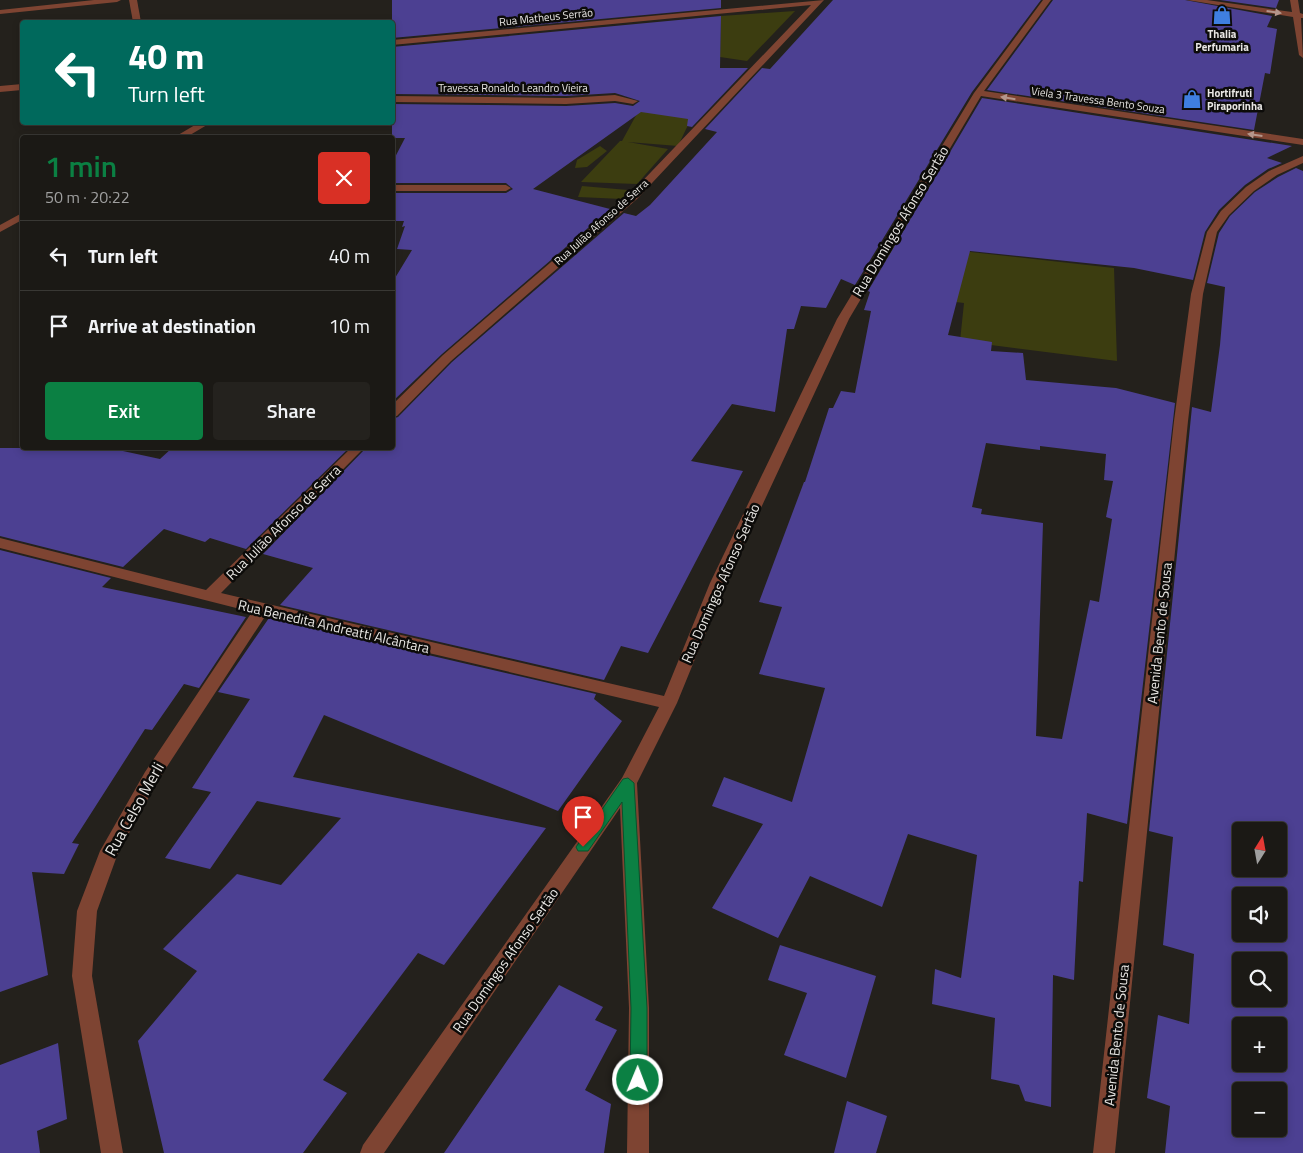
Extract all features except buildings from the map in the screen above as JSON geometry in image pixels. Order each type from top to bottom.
[{"type":"street","points":[[0,12],[117,0]]},
{"type":"street","points":[[133,0],[136,20]]},
{"type":"street","name":"Rua Domingos Afonso Sertão","points":[[371,1153],[628,783],[669,703],[718,583],[842,319],[978,93],[1047,0]]},
{"type":"street","points":[[1191,0],[1300,16]]},
{"type":"street","points":[[1294,0],[1300,16],[1303,55]]},
{"type":"street","name":"Rua Matheus Serrão","points":[[395,44],[819,1]]},
{"type":"street","name":"Rua Julião Afonso de Serra","points":[[395,410],[447,358],[633,196],[819,1]]},
{"type":"street","points":[[0,89],[20,86]]},
{"type":"street","name":"Viela 3 Travessa Bento Souza","points":[[978,93],[1303,142]]},
{"type":"street","name":"Travessa Ronaldo Leandro Vieira","points":[[395,99],[566,101],[615,98],[633,101]]},
{"type":"street","points":[[183,135],[202,125]]},
{"type":"street","name":"Avenida Bento de Sousa","points":[[1104,1153],[1179,439],[1197,294],[1212,232],[1225,213],[1250,189],[1273,173],[1303,159]]},
{"type":"street","points":[[395,188],[506,188]]},
{"type":"street","points":[[0,229],[20,217]]},
{"type":"street","name":"Rua Julião Afonso de Serra","points":[[209,596],[356,450]]},
{"type":"street","name":"Rua Benedita Andreatti Alcântara","points":[[0,543],[262,609],[669,703]]},
{"type":"street","name":"Rua Celso Merli","points":[[112,1153],[82,976],[87,911],[109,850],[151,777],[262,609]]},
{"type":"street","points":[[628,783],[639,1008],[638,1153]]},
{"type":"shaded area","points":[[795,11],[747,61],[720,57],[721,16]]},
{"type":"shaded area","points":[[645,99],[698,104],[678,146],[628,142],[668,149],[637,184],[581,182],[622,141]]},
{"type":"shaded area","points":[[600,146],[607,151],[587,167],[575,168],[577,160]]},
{"type":"shaded area","points":[[582,186],[628,190],[622,199],[578,197]]},
{"type":"shaded area","points":[[890,243],[1114,268],[1117,361],[960,341],[964,303],[879,293]]},
{"type":"place","name":"Thalia Perfumaria","points":[[1222,15]]},
{"type":"place","name":"Hortifruti Piraporinha","points":[[1192,99]]},
{"type":"route","points":[[583,847],[628,783],[639,1008],[638,1080]]}]
